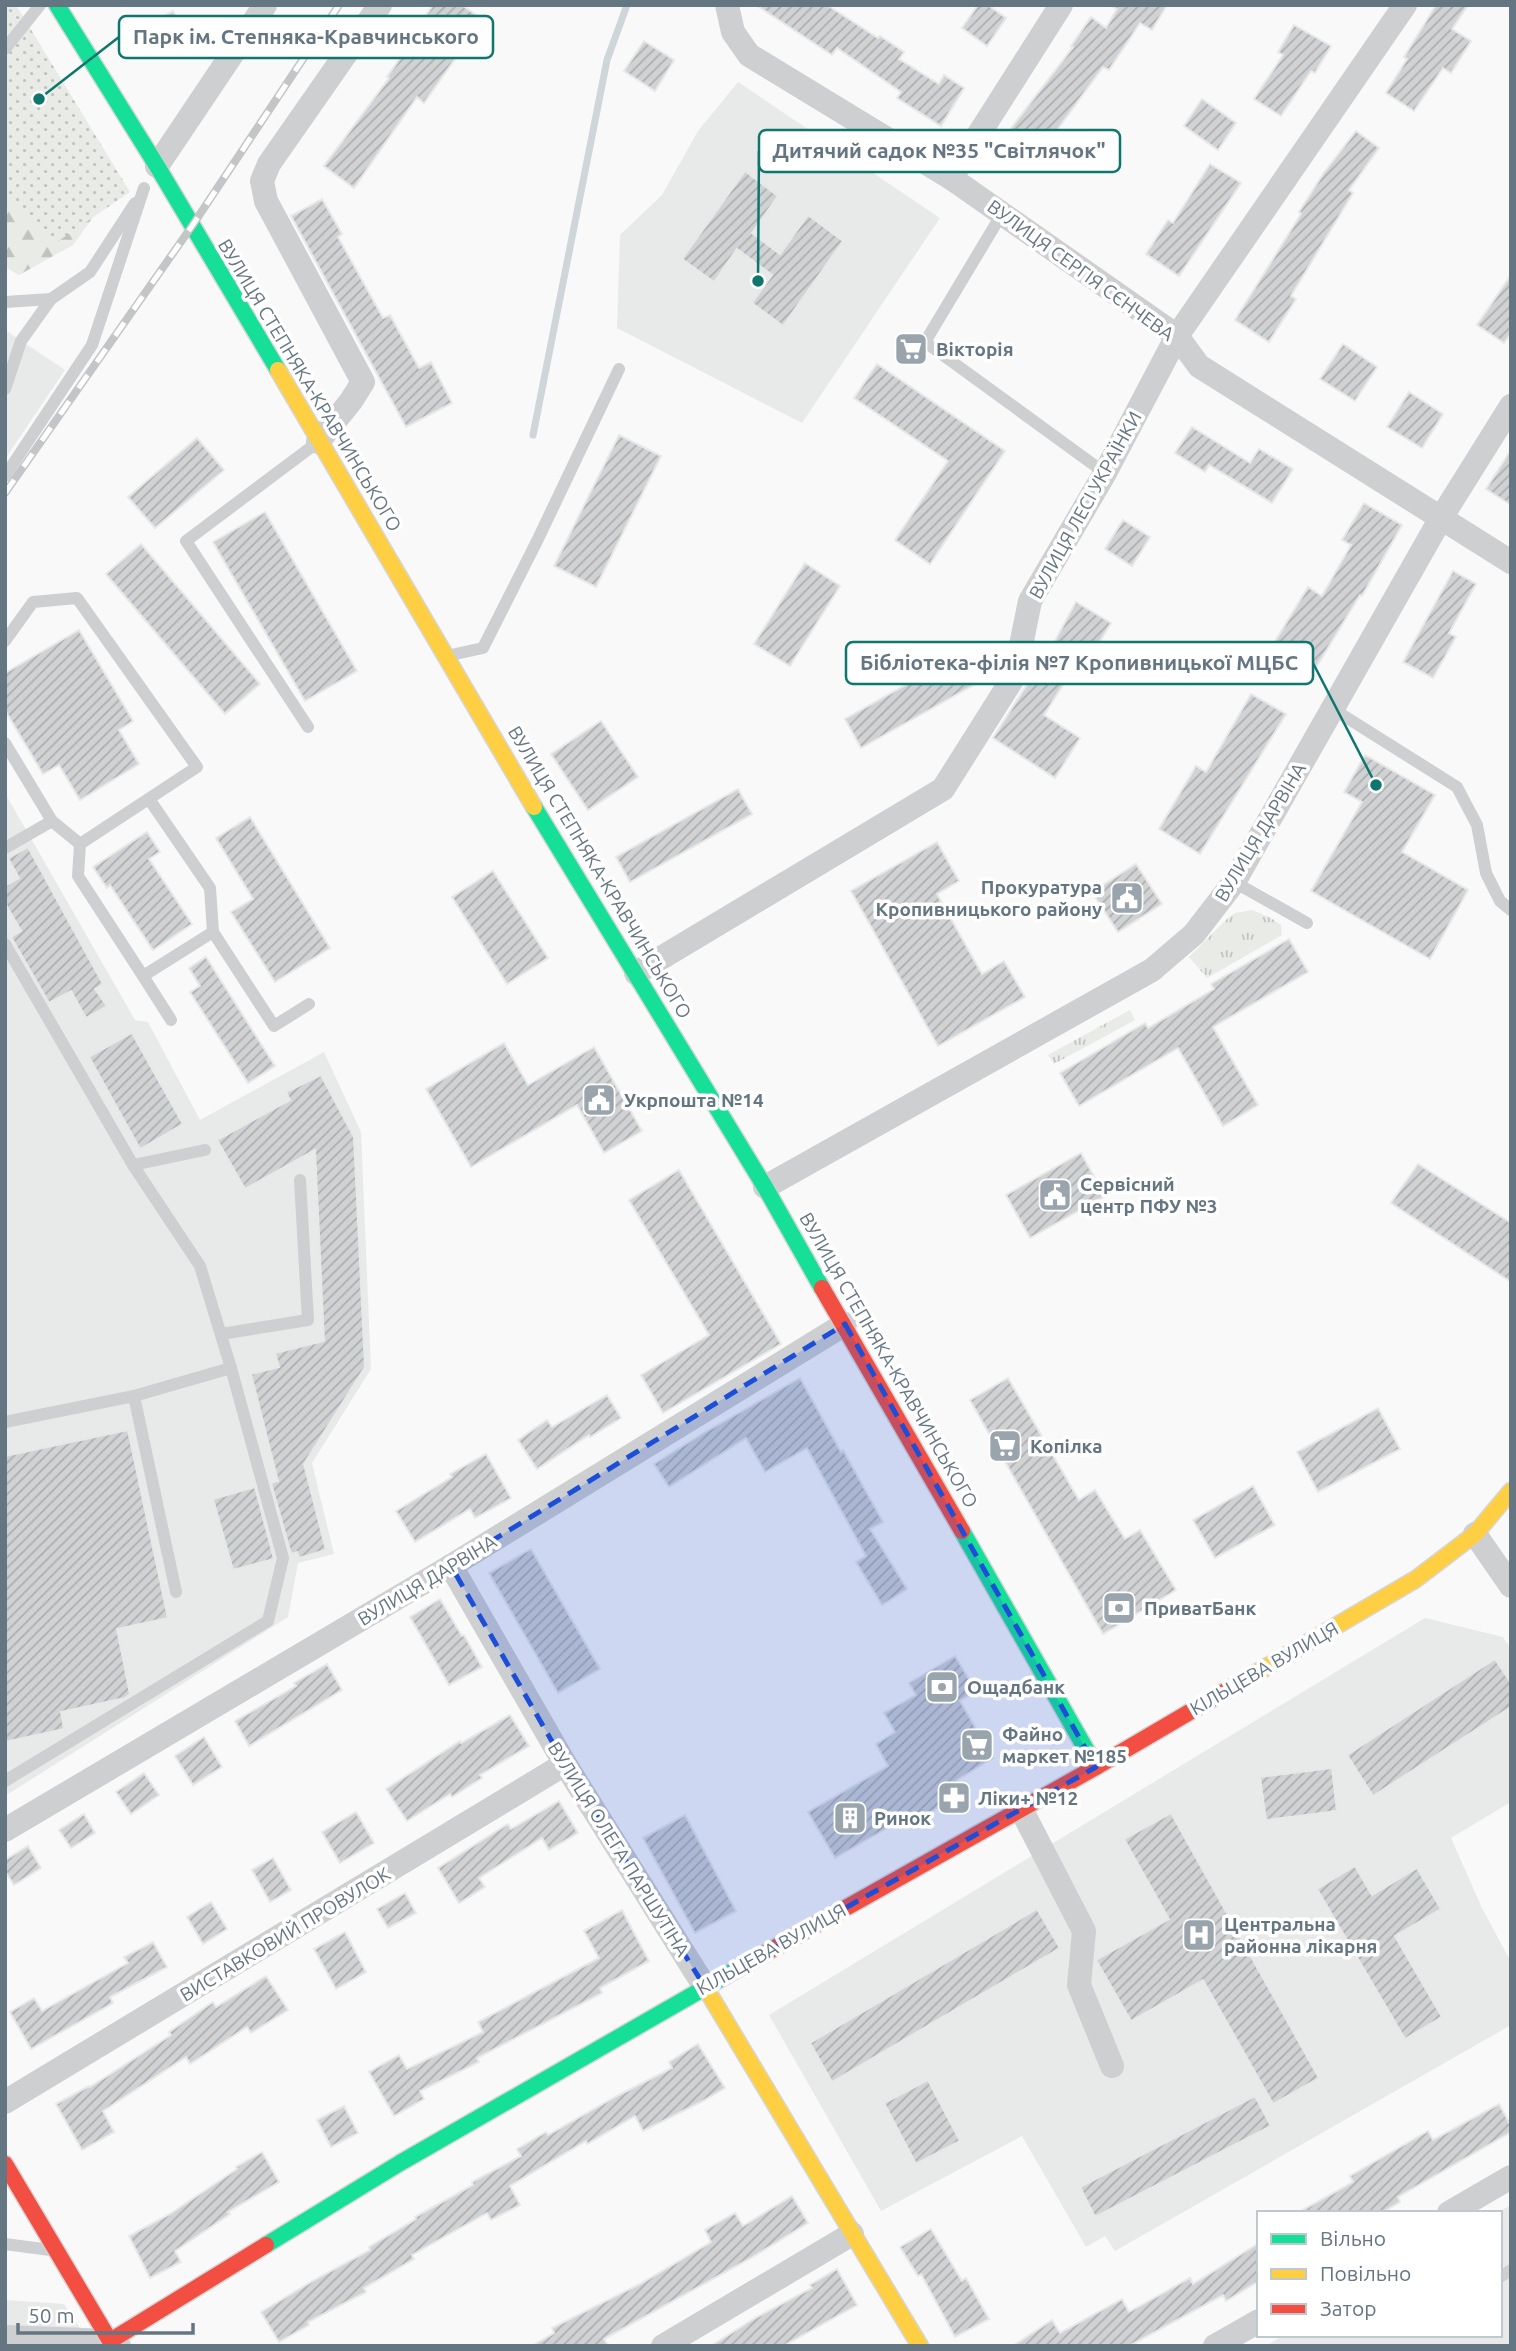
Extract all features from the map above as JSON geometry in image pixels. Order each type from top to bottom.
[{"type":"main road","name":"ВУЛИЦЯ СТЕПНЯКА-КРАВЧИНСЬКОГО","points":[[57,5],[157,166],[539,816],[765,1187],[1096,1767]]},
{"type":"main road","name":"КІЛЬЦЕВА ВУЛИЦЯ","points":[[113,2344],[400,2163],[705,1987],[1096,1767],[1416,1579],[1475,1534],[1511,1491]]},
{"type":"main road","name":"ВУЛИЦЯ ОЛЕГА ПАРШУТІНА","points":[[705,1987],[920,2346]]},
{"type":"main road","points":[[5,2164],[113,2344]]},
{"type":"street","points":[[157,166],[265,5]]},
{"type":"street","points":[[318,442],[363,382],[266,201],[262,181],[269,164],[380,5]]},
{"type":"street","name":"ВУЛИЦЯ СЕРГІЯ СЄНЧЕВА","points":[[727,5],[733,32],[749,55],[951,177],[1177,336],[1199,366],[1511,562]]},
{"type":"street","points":[[951,177],[1061,5]]},
{"type":"street","name":"ВУЛИЦЯ ЛЕСІ УКРАЇНКИ","points":[[636,973],[943,789],[1015,675],[1030,601],[1105,473],[1177,336],[1405,5]]},
{"type":"street","name":"ВУЛИЦЯ ДАРВІНА","points":[[765,1187],[1152,970],[1194,934],[1234,882],[1441,518],[1511,406]]},
{"type":"street","name":"ВУЛИЦЯ ДАРВІНА","points":[[5,1830],[451,1566],[845,1324]]},
{"type":"street","points":[[1475,1534],[1511,1587]]},
{"type":"street","name":"ВУЛИЦЯ ОЛЕГА ПАРШУТІНА","points":[[451,1566],[565,1764],[705,1987]]},
{"type":"street","name":"ВИСТАВКОВИЙ ПРОВУЛОК","points":[[5,2102],[565,1764]]},
{"type":"street","points":[[1021,1809],[1084,1931],[1079,1984],[1112,2066]]},
{"type":"street","points":[[1452,2211],[1511,2177]]},
{"type":"street","points":[[663,2346],[852,2234]]},
{"type":"street","points":[[1215,2346],[1257,2322]]},
{"type":"street","points":[[5,2337],[113,2344]]},
{"type":"lane","points":[[5,49],[40,5]]},
{"type":"lane","points":[[5,389],[21,341],[51,299],[90,272],[157,166]]},
{"type":"lane","points":[[5,476],[92,345],[144,188]]},
{"type":"lane","points":[[1003,212],[925,342],[1105,473]]},
{"type":"lane","points":[[5,302],[51,299]]},
{"type":"lane","points":[[447,656],[483,648],[619,369]]},
{"type":"lane","points":[[308,727],[187,541],[318,442]]},
{"type":"lane","points":[[5,641],[33,602],[76,598],[197,767],[80,844]]},
{"type":"lane","points":[[1333,709],[1457,787],[1477,825],[1486,873],[1500,901],[1511,910]]},
{"type":"lane","points":[[5,743],[51,821],[80,844]]},
{"type":"lane","points":[[149,799],[209,888],[213,932],[274,1026],[309,1004]]},
{"type":"lane","points":[[5,848],[51,821]]},
{"type":"lane","points":[[80,844],[78,876],[171,1020]]},
{"type":"lane","points":[[1234,882],[1307,923]]},
{"type":"lane","points":[[143,976],[213,932]]},
{"type":"lane","points":[[5,944],[133,1165],[200,1266],[231,1368],[282,1558],[268,1621],[5,1781]]},
{"type":"lane","points":[[133,1165],[205,1150]]},
{"type":"lane","points":[[221,1334],[308,1321],[300,1180]]},
{"type":"lane","points":[[5,1422],[134,1396],[231,1368]]},
{"type":"lane","points":[[134,1396],[176,1592]]},
{"type":"lane","points":[[5,2244],[57,2251]]},
{"type":"highlighted area","points":[[845,1324],[1096,1767],[705,1987],[565,1764],[451,1566]]},
{"type":"shaded area","points":[[738,82],[940,218],[802,423],[617,328],[620,235],[662,195],[698,131]]},
{"type":"shaded area","points":[[5,330],[65,370],[5,459]]},
{"type":"shaded area","points":[[5,793],[135,1020],[148,1022],[200,1120],[324,1052],[361,1132],[371,1369],[312,1463],[334,1554],[298,1563],[288,1617],[5,1796]]},
{"type":"shaded area","name":"Центральна районна лікарня","points":[[1425,1618],[1503,1637],[1511,1649],[1511,1802],[1451,1838],[1482,1908],[1511,1962],[1511,2025],[1115,2251],[1105,2236],[1086,2247],[1022,2136],[881,2211],[769,2015]]},
{"type":"shaded area","points":[[1511,2205],[1511,2346],[1266,2346],[1281,2337],[1502,2337],[1500,2211]]},
{"type":"shaded area","points":[[5,2300],[64,2304],[92,2346],[5,2346]]},
{"type":"green space","points":[[5,5],[16,5],[130,192],[57,242],[5,196]]},
{"type":"green space","points":[[5,16],[112,191],[73,245],[19,275],[5,267]]},
{"type":"green space","points":[[1252,910],[1281,925],[1282,935],[1207,978],[1189,957],[1229,917]]},
{"type":"green space","points":[[1130,1010],[1135,1020],[1054,1064],[1048,1055]]},
{"type":"building","points":[[433,5],[462,5],[486,22],[466,51],[462,49],[424,103],[417,97],[354,188],[324,166],[389,78],[387,77],[425,23],[422,21]]},
{"type":"building","points":[[756,5],[827,5],[904,52],[899,59],[939,84],[944,75],[964,88],[941,126],[897,98],[901,92],[837,48],[832,55]]},
{"type":"building","points":[[978,5],[988,5],[1006,18],[987,46],[962,28]]},
{"type":"building","points":[[1110,5],[1167,5],[1152,30],[1140,23],[1109,70],[1103,67],[1027,171],[996,148],[1073,47],[1071,46],[1091,17],[1106,28],[1117,9]]},
{"type":"building","points":[[1436,5],[1468,5],[1452,29],[1471,41],[1451,73],[1443,68],[1414,111],[1386,93],[1407,59],[1404,57]]},
{"type":"building","points":[[173,11],[189,42],[161,57],[144,26]]},
{"type":"building","points":[[1294,25],[1331,46],[1315,73],[1311,71],[1281,116],[1254,99],[1283,55],[1278,52]]},
{"type":"building","points":[[644,41],[674,60],[655,91],[624,71]]},
{"type":"building","points":[[1202,99],[1236,123],[1218,150],[1184,126]]},
{"type":"building","points":[[1356,131],[1379,148],[1349,190],[1353,193],[1291,296],[1296,299],[1269,342],[1235,320],[1323,174]]},
{"type":"building","points":[[1210,164],[1241,183],[1179,276],[1146,254],[1168,220],[1173,223]]},
{"type":"building","points":[[745,171],[778,196],[752,233],[780,254],[808,215],[843,241],[783,326],[752,303],[772,275],[737,249],[714,282],[682,259]]},
{"type":"building","points":[[322,199],[342,234],[338,237],[383,318],[390,315],[419,368],[431,362],[452,403],[406,427],[291,216]]},
{"type":"building","points":[[1511,275],[1511,333],[1504,343],[1477,325]]},
{"type":"building","points":[[1343,344],[1377,367],[1355,401],[1320,379]]},
{"type":"building","points":[[877,364],[1005,451],[930,564],[895,540],[948,461],[854,398]]},
{"type":"building","points":[[1409,392],[1443,414],[1422,448],[1387,427]]},
{"type":"building","points":[[1192,427],[1250,463],[1259,449],[1293,469],[1272,503],[1209,465],[1205,472],[1175,453]]},
{"type":"building","points":[[619,435],[661,456],[596,587],[554,566]]},
{"type":"building","points":[[197,438],[224,470],[155,528],[128,497]]},
{"type":"building","points":[[1511,450],[1511,505],[1486,489]]},
{"type":"building","points":[[1364,503],[1402,525],[1362,596],[1360,595],[1312,674],[1288,659],[1282,668],[1265,658],[1308,587],[1322,596],[1351,545],[1342,540]]},
{"type":"building","points":[[265,512],[357,671],[305,701],[213,542]]},
{"type":"building","points":[[1123,520],[1150,537],[1132,566],[1105,549]]},
{"type":"building","points":[[141,544],[260,684],[225,714],[106,574]]},
{"type":"building","points":[[805,563],[840,586],[790,666],[754,644]]},
{"type":"building","points":[[1453,571],[1476,584],[1449,633],[1456,637],[1433,678],[1403,662]]},
{"type":"building","points":[[1076,602],[1111,623],[1094,651],[1087,647],[1044,715],[1080,738],[1055,778],[993,738],[1056,639]]},
{"type":"building","points":[[79,630],[133,721],[119,730],[139,764],[80,800],[59,765],[43,774],[5,710],[5,673]]},
{"type":"building","points":[[970,649],[986,678],[861,748],[845,719]]},
{"type":"building","points":[[1251,694],[1286,714],[1200,854],[1159,829],[1196,766],[1206,772]]},
{"type":"building","points":[[601,721],[638,777],[588,810],[551,754]]},
{"type":"building","points":[[1365,755],[1435,795],[1402,852],[1468,890],[1430,959],[1311,891],[1362,802],[1344,792]]},
{"type":"building","points":[[738,789],[752,814],[630,882],[616,857]]},
{"type":"building","points":[[250,817],[330,948],[275,982],[231,912],[253,899],[216,838]]},
{"type":"building","points":[[147,832],[160,852],[149,859],[192,924],[153,950],[110,885],[107,888],[93,867]]},
{"type":"building","points":[[937,842],[959,881],[937,894],[982,974],[1004,961],[1025,997],[938,1046],[851,891]]},
{"type":"building","points":[[28,847],[103,984],[95,989],[107,1006],[86,1018],[71,991],[49,1003],[11,937],[21,931],[5,903],[5,886],[19,878],[8,858]]},
{"type":"building","name":"Прокуратура Кропивницького району","points":[[1136,864],[1162,904],[1118,932],[1092,892]]},
{"type":"building","points":[[493,871],[548,958],[507,984],[452,897]]},
{"type":"building","points":[[1289,939],[1308,972],[1213,1027],[1258,1105],[1223,1126],[1178,1048],[1079,1106],[1060,1073],[1145,1023],[1148,1028],[1214,989],[1211,984]]},
{"type":"building","points":[[206,957],[275,1066],[248,1083],[190,992],[200,986],[189,968]]},
{"type":"building","points":[[132,1033],[183,1124],[140,1149],[89,1057]]},
{"type":"building","points":[[504,1043],[528,1085],[594,1047],[642,1131],[604,1153],[577,1105],[471,1167],[426,1089]]},
{"type":"building","points":[[321,1075],[354,1137],[365,1367],[304,1464],[326,1550],[299,1558],[297,1552],[291,1554],[271,1483],[278,1481],[251,1374],[279,1367],[275,1353],[324,1341],[315,1150],[245,1189],[217,1140],[290,1100],[286,1092]]},
{"type":"building","name":"Сервісний центр ПФУ №3","points":[[1081,1153],[1105,1196],[1030,1238],[1006,1195]]},
{"type":"building","points":[[1418,1164],[1511,1223],[1511,1282],[1391,1203]]},
{"type":"building","points":[[679,1170],[781,1344],[663,1413],[641,1375],[709,1335],[629,1200]]},
{"type":"building","points":[[800,1378],[883,1522],[870,1529],[907,1589],[882,1605],[856,1562],[866,1556],[807,1448],[765,1472],[746,1438],[669,1487],[654,1464]]},
{"type":"building","points":[[1008,1378],[1079,1500],[1095,1490],[1125,1539],[1140,1530],[1176,1590],[1103,1634],[970,1400]]},
{"type":"building","points":[[607,1395],[621,1418],[537,1469],[518,1440],[547,1420],[552,1427]]},
{"type":"building","points":[[1378,1408],[1400,1449],[1318,1492],[1297,1452]]},
{"type":"building","points":[[128,1430],[168,1618],[117,1629],[130,1694],[125,1698],[61,1712],[64,1729],[5,1742],[5,1456]]},
{"type":"building","points":[[486,1454],[511,1498],[475,1518],[470,1509],[415,1542],[396,1511],[452,1477],[450,1474]]},
{"type":"building","points":[[1253,1486],[1275,1525],[1215,1558],[1193,1520]]},
{"type":"building","points":[[255,1487],[274,1559],[233,1570],[213,1499]]},
{"type":"building","points":[[531,1549],[600,1669],[558,1693],[489,1573]]},
{"type":"building","points":[[440,1599],[482,1667],[449,1685],[410,1617]]},
{"type":"building","points":[[955,1656],[976,1691],[960,1701],[993,1758],[957,1780],[964,1792],[919,1819],[915,1812],[835,1858],[808,1812],[888,1766],[876,1744],[895,1732],[884,1713],[916,1695],[909,1683]]},
{"type":"building","points":[[1495,1659],[1511,1683],[1511,1707],[1373,1796],[1347,1755]]},
{"type":"building","points":[[327,1664],[342,1690],[249,1746],[235,1721],[296,1686],[294,1683]]},
{"type":"building","points":[[510,1715],[529,1746],[480,1775],[482,1778],[452,1797],[450,1794],[407,1821],[386,1789],[460,1741],[461,1743]]},
{"type":"building","points":[[204,1737],[222,1767],[193,1785],[175,1756]]},
{"type":"building","points":[[1332,1768],[1337,1811],[1266,1820],[1260,1777]]},
{"type":"building","points":[[144,1773],[159,1795],[131,1814],[116,1792]]},
{"type":"building","points":[[559,1801],[578,1833],[549,1850],[542,1838],[479,1878],[485,1887],[459,1903],[438,1868],[508,1824],[511,1829]]},
{"type":"building","points":[[356,1812],[374,1843],[340,1863],[322,1832]]},
{"type":"building","points":[[1171,1813],[1319,2078],[1273,2104],[1203,1980],[1131,2021],[1096,1960],[1169,1919],[1124,1839]]},
{"type":"building","points":[[84,1814],[95,1833],[71,1848],[59,1830]]},
{"type":"building","points":[[685,1815],[736,1911],[695,1933],[643,1838]]},
{"type":"building","points":[[28,1846],[41,1868],[14,1885],[5,1871],[5,1860]]},
{"type":"building","points":[[273,1858],[291,1890],[270,1902],[252,1870]]},
{"type":"building","points":[[1355,1866],[1372,1895],[1417,1868],[1441,1909],[1395,1936],[1442,2017],[1405,2039],[1317,1889]]},
{"type":"building","points":[[405,1893],[416,1913],[388,1928],[377,1909]]},
{"type":"building","points":[[211,1902],[227,1929],[203,1944],[187,1917]]},
{"type":"building","points":[[1037,1909],[1060,1948],[832,2082],[810,2043]]},
{"type":"building","points":[[622,1910],[649,1961],[600,1988],[602,1993],[477,2058],[479,2062],[420,2091],[424,2099],[394,2116],[369,2072],[399,2055],[407,2069],[483,2032],[478,2022],[599,1958],[584,1931]]},
{"type":"building","points":[[345,1932],[366,1972],[336,1989],[314,1949]]},
{"type":"building","points":[[153,1942],[167,1967],[110,1997],[113,2003],[31,2049],[10,2012],[34,1998],[42,2011],[128,1963],[124,1957]]},
{"type":"building","points":[[266,1976],[288,2010],[251,2033],[247,2027],[190,2064],[186,2057],[103,2111],[114,2132],[82,2150],[56,2104],[90,2087],[171,2035],[169,2032],[213,2002],[216,2007]]},
{"type":"building","points":[[698,2044],[725,2088],[643,2131],[635,2116],[587,2144],[586,2141],[510,2186],[520,2205],[491,2220],[487,2213],[412,2255],[414,2259],[364,2288],[366,2292],[308,2322],[309,2325],[279,2342],[261,2312],[370,2250],[369,2247],[416,2219],[415,2217],[473,2185],[472,2182],[521,2156],[517,2149],[672,2068],[669,2062]]},
{"type":"building","points":[[928,2080],[960,2141],[916,2164],[884,2103]]},
{"type":"building","points":[[1255,2096],[1271,2126],[1095,2217],[1080,2187]]},
{"type":"building","points":[[1499,2104],[1511,2126],[1511,2132],[1398,2197],[1400,2202],[1384,2211],[1301,2211],[1353,2182],[1350,2176],[1428,2131],[1433,2140]]},
{"type":"building","points":[[344,2106],[358,2133],[331,2147],[317,2120]]},
{"type":"building","points":[[262,2152],[279,2182],[228,2212],[230,2214],[175,2251],[181,2262],[150,2278],[129,2236],[170,2214]]},
{"type":"building","points":[[792,2196],[808,2223],[751,2258],[604,2339],[608,2346],[532,2346],[554,2333],[552,2328],[640,2284],[711,2242],[705,2230],[735,2213],[743,2226]]},
{"type":"building","points":[[931,2229],[962,2281],[966,2278],[989,2319],[955,2337],[921,2274],[918,2276],[900,2247]]},
{"type":"building","points":[[1257,2244],[1257,2282],[1226,2301],[1223,2295],[1129,2346],[1013,2346],[1052,2320],[1060,2333],[1122,2299],[1129,2312],[1190,2278],[1193,2284]]},
{"type":"building","points":[[837,2269],[857,2305],[783,2346],[711,2346],[755,2318],[812,2288],[810,2285]]},
{"type":"waterway","points":[[533,435],[607,60],[627,5]]},
{"type":"railway","points":[[5,493],[192,226],[339,5]]},
{"type":"traffic: fast","points":[[57,5],[157,166],[278,370]]},
{"type":"traffic: fast","points":[[534,807],[765,1187],[822,1288]]},
{"type":"traffic: fast","points":[[962,1531],[1096,1767]]},
{"type":"traffic: fast","points":[[266,2245],[400,2163],[741,1967]]},
{"type":"traffic: slow","points":[[278,370],[534,807]]},
{"type":"traffic: slow","points":[[1251,1676],[1416,1579],[1475,1534],[1511,1491]]},
{"type":"traffic: slow","points":[[705,1987],[920,2346]]},
{"type":"traffic: jam","points":[[822,1288],[962,1531]]},
{"type":"traffic: jam","points":[[741,1967],[1096,1767],[1251,1676]]},
{"type":"traffic: jam","points":[[5,2164],[110,2341],[266,2245]]},
{"type":"place","name":"Парк ім. Степняка-Кравчинського","points":[[39,99]]},
{"type":"place","name":"Дитячий садок №35 \"Світлячок\"","points":[[758,281]]},
{"type":"place","name":"Вікторія","points":[[911,349]]},
{"type":"place","name":"Бібліотека-філія №7 Кропивницької МЦБС","points":[[1376,785]]},
{"type":"place","name":"Прокуратура Кропивницького району","points":[[1127,898]]},
{"type":"place","name":"Укрпошта №14","points":[[599,1100]]},
{"type":"place","name":"Сервісний центр ПФУ №3","points":[[1055,1195]]},
{"type":"place","name":"Копілка","points":[[1005,1446]]},
{"type":"place","name":"ПриватБанк","points":[[1119,1608]]},
{"type":"place","name":"Ощадбанк","points":[[942,1687]]},
{"type":"place","name":"Файно маркет №185","points":[[977,1745]]},
{"type":"place","name":"Ліки+ №12","points":[[954,1798]]},
{"type":"place","name":"Ринок","points":[[850,1818]]},
{"type":"place","name":"Центральна районна лікарня","points":[[1199,1935]]}]
